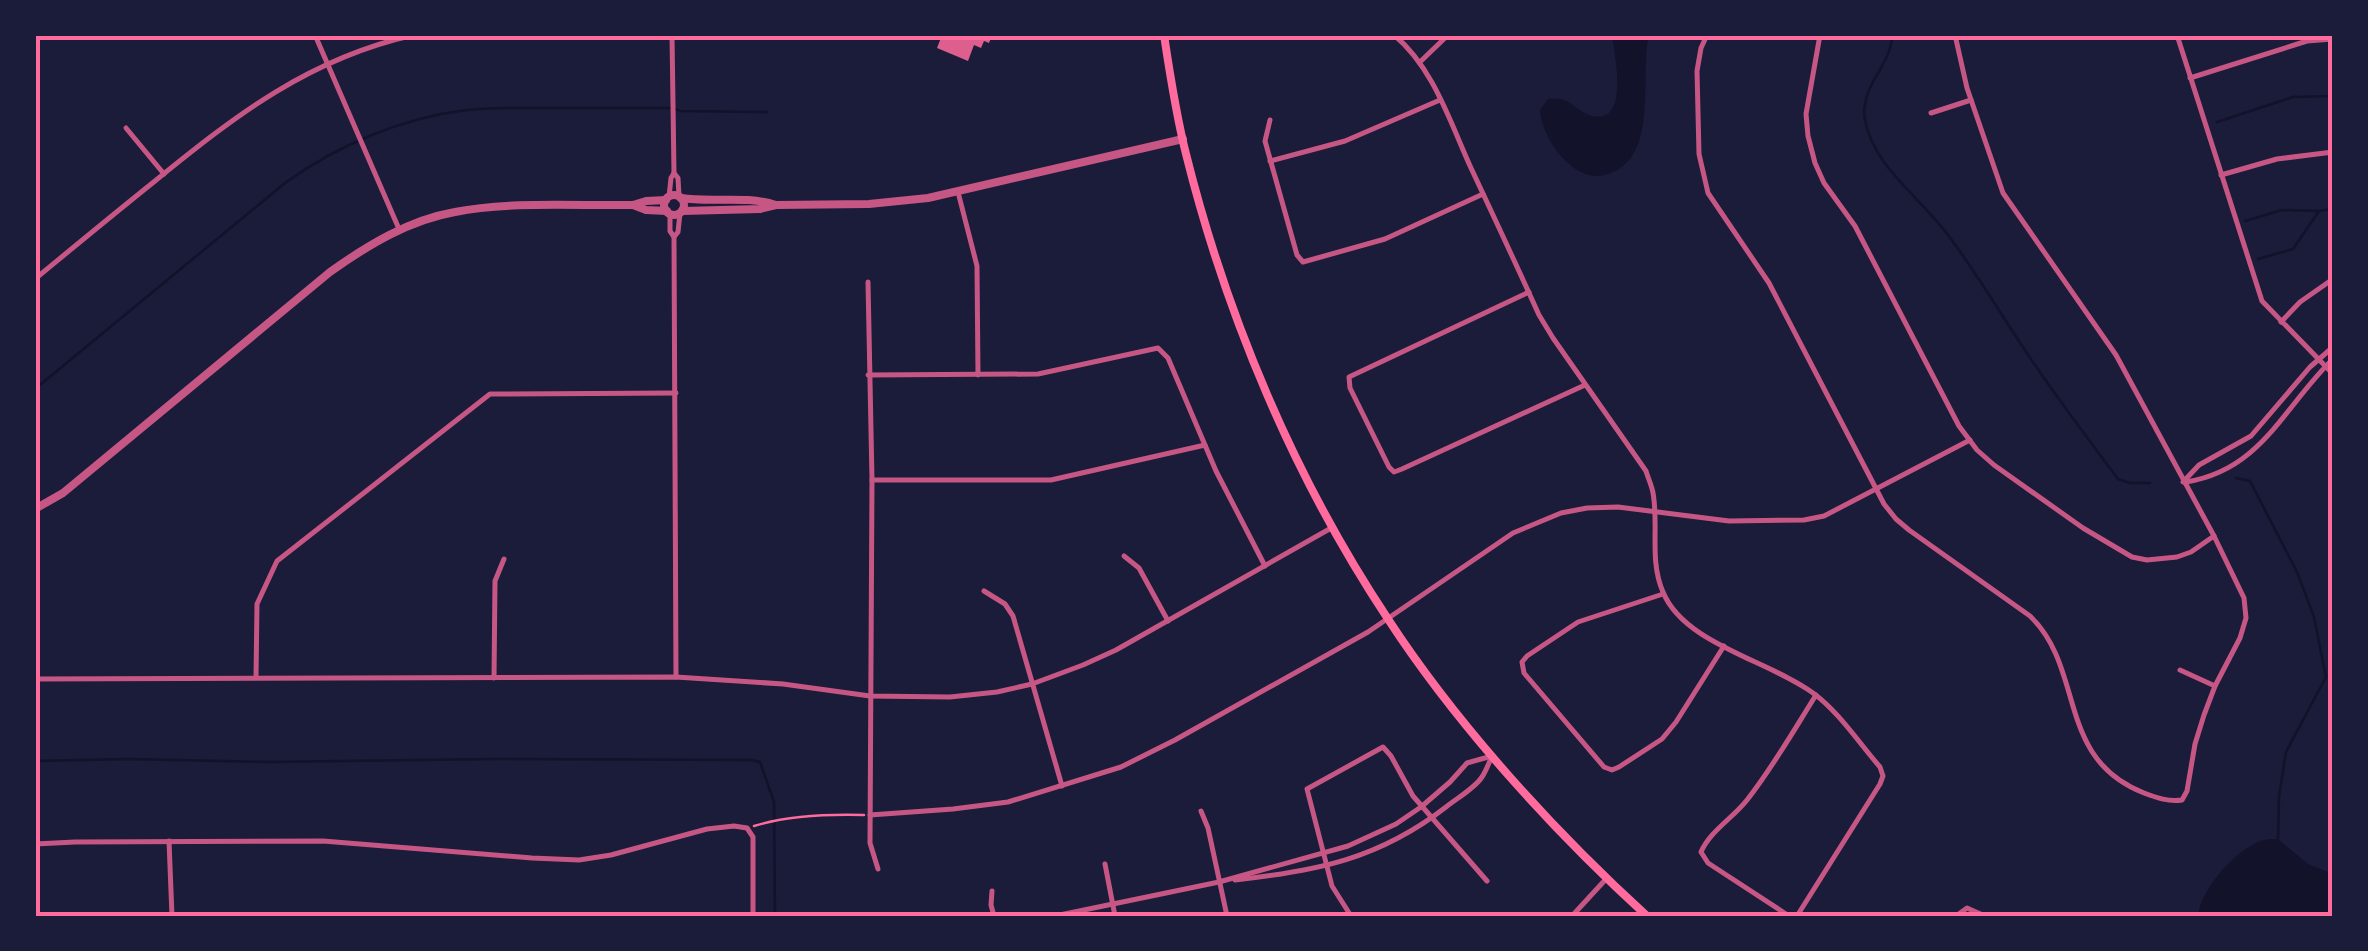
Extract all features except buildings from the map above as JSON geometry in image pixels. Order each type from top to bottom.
[{"type":"main road","points":[[1164,35],[1183,139],[1207,230],[1242,334],[1282,428],[1333,527],[1387,618],[1429,678],[1492,756],[1606,878],[1647,916]]},
{"type":"street","points":[[315,35],[399,230]]},
{"type":"street","points":[[35,278],[236,116],[273,92],[358,50],[414,35]]},
{"type":"street","points":[[672,35],[674,173],[667,198],[675,212]]},
{"type":"street","points":[[1394,35],[1420,62],[1440,100],[1552,338],[1646,471],[1653,493],[1655,559],[1664,594],[1682,619],[1816,695],[1880,767],[1884,776],[1880,784],[1796,916]]},
{"type":"street","points":[[1420,62],[1448,35]]},
{"type":"street","points":[[1708,35],[1696,71],[1700,154],[1708,192],[1770,284],[1876,488],[1896,519],[2044,629],[2088,747],[2112,776],[2154,796],[2174,802],[2182,800],[2195,744],[2215,686],[2240,638],[2246,618],[2244,598],[2116,354],[2003,194],[1954,35]]},
{"type":"street","points":[[1820,35],[1806,114],[1815,163],[1824,183],[1855,226],[1958,426],[1994,466],[2132,557],[2177,557],[2214,536]]},
{"type":"street","points":[[2177,35],[2262,300],[2333,374]]},
{"type":"street","points":[[2190,78],[2307,40],[2333,39]]},
{"type":"street","points":[[1270,161],[1345,140],[1440,100]]},
{"type":"street","points":[[1931,113],[1972,100]]},
{"type":"street","points":[[1270,120],[1265,140],[1270,161],[1297,255],[1304,262],[1385,238],[1483,194]]},
{"type":"street","points":[[126,128],[164,174]]},
{"type":"street","points":[[35,510],[63,493],[356,252],[399,230],[451,212],[484,207],[633,206],[675,212],[895,203],[1183,139]]},
{"type":"street","points":[[2221,175],[2277,159],[2333,152]]},
{"type":"street","points":[[674,173],[684,202],[675,212],[670,232],[674,237],[676,677]]},
{"type":"street","points":[[958,192],[977,266],[978,375]]},
{"type":"street","points":[[633,206],[680,197],[701,201],[759,200],[776,205]]},
{"type":"street","points":[[2281,322],[2300,302],[2333,279]]},
{"type":"street","points":[[868,282],[872,480],[870,844],[878,869]]},
{"type":"street","points":[[1529,292],[1349,378],[1350,388],[1389,467],[1394,472],[1585,385]]},
{"type":"street","points":[[2184,482],[2199,465],[2251,436],[2333,347]]},
{"type":"street","points":[[868,375],[1038,374],[1158,348],[1168,358],[1204,445],[1265,566]]},
{"type":"street","points":[[2184,482],[2208,478],[2256,450],[2333,359]]},
{"type":"street","points":[[256,678],[257,604],[277,561],[490,394],[676,393]]},
{"type":"street","points":[[870,815],[1008,802],[1121,766],[1309,666],[1513,533],[1561,513],[1618,507],[1729,521],[1804,520],[1824,516],[1970,440]]},
{"type":"street","points":[[872,480],[1051,480],[1204,445]]},
{"type":"street","points":[[35,680],[676,677],[783,684],[870,696],[966,696],[1032,684],[1083,666],[1333,527]]},
{"type":"street","points":[[1124,556],[1139,568],[1168,621]]},
{"type":"street","points":[[494,678],[495,581],[504,559]]},
{"type":"street","points":[[984,591],[1004,604],[1013,616],[1062,786]]},
{"type":"street","points":[[1664,594],[1578,622],[1522,662],[1524,673],[1604,767],[1619,767],[1662,739],[1724,646]]},
{"type":"street","points":[[2180,670],[2215,686]]},
{"type":"street","points":[[1789,916],[1708,863],[1701,852],[1706,841],[1744,804],[1816,695]]},
{"type":"street","points":[[1352,916],[1332,886],[1307,788],[1383,748],[1426,813],[1487,882]]},
{"type":"street","points":[[1220,882],[1326,867],[1375,850],[1402,837],[1468,763],[1492,756]]},
{"type":"street","points":[[1055,916],[1220,882],[1370,837],[1426,813],[1481,778],[1492,756]]},
{"type":"street","points":[[1201,811],[1227,916]]},
{"type":"street","points":[[35,844],[323,842],[558,860],[611,855],[707,829],[734,826],[748,828],[752,837],[753,916]]},
{"type":"street","points":[[168,842],[172,916]]},
{"type":"street","points":[[1106,864],[1115,916]]},
{"type":"street","points":[[1572,916],[1606,878]]},
{"type":"street","points":[[992,891],[994,916]]},
{"type":"street","points":[[1956,916],[1967,908],[1985,916]]},
{"type":"path","points":[[748,828],[768,821],[830,814],[870,815]]},
{"type":"shaded area","points":[[1612,35],[1649,35],[1641,135],[1623,167],[1605,175],[1591,175],[1573,167],[1559,153],[1546,132],[1540,110],[1548,99],[1556,99],[1592,116],[1604,116],[1612,110],[1617,70]]},
{"type":"shaded area","points":[[2278,839],[2308,864],[2333,874],[2333,916],[2272,912],[2267,916],[2198,916],[2205,894],[2231,861],[2251,845]]},
{"type":"waterway","points":[[1892,35],[1891,46],[1864,108],[1870,137],[1878,152],[1948,235],[2043,377],[2118,479],[2150,483]]},
{"type":"waterway","points":[[2217,122],[2293,97],[2333,96]]},
{"type":"waterway","points":[[35,389],[285,183],[371,135],[418,119],[486,108],[767,112]]},
{"type":"waterway","points":[[2258,259],[2293,249],[2319,211],[2333,209]]},
{"type":"waterway","points":[[2245,221],[2282,210],[2317,211]]},
{"type":"waterway","points":[[2236,478],[2250,481],[2297,572],[2314,617],[2326,677],[2286,752],[2278,839]]},
{"type":"waterway","points":[[35,761],[752,760],[760,762],[774,802],[775,916]]}]
